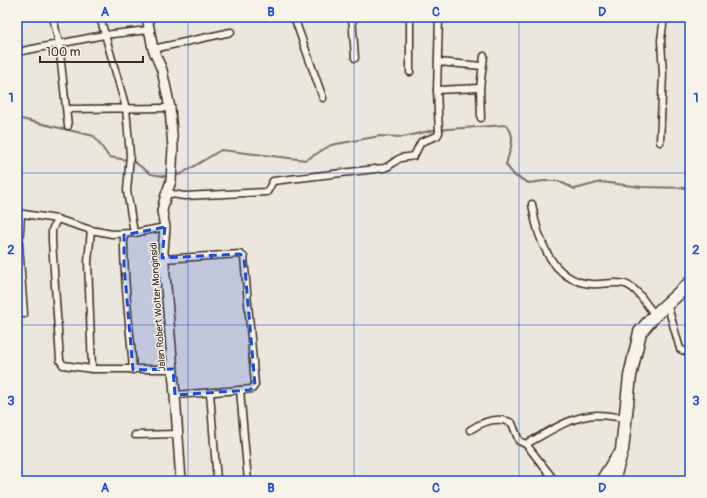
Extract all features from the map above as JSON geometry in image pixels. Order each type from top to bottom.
[{"type":"highway","points":[[613,481],[622,450],[630,376],[640,332],[667,303],[690,283]]},
{"type":"highway","points":[[602,481],[622,450]]},
{"type":"main road","name":"Jalan Robert Wolter Monginsidi","points":[[147,17],[148,30],[153,49],[162,70],[170,108],[173,148],[171,181],[162,210],[165,227],[163,259],[175,395],[180,481]]},
{"type":"street","points":[[53,17],[59,44],[68,126]]},
{"type":"street","points":[[100,17],[126,108],[130,155],[127,191],[134,233]]},
{"type":"street","points":[[294,17],[323,98]]},
{"type":"street","points":[[352,17],[355,58]]},
{"type":"street","points":[[410,17],[410,72]]},
{"type":"street","points":[[167,193],[184,196],[267,192],[273,181],[390,167],[401,158],[414,156],[421,142],[437,136],[439,130],[437,90],[439,17]]},
{"type":"street","points":[[660,142],[663,74],[661,40],[664,17]]},
{"type":"street","points":[[17,52],[104,35],[148,30]]},
{"type":"street","points":[[153,49],[231,32]]},
{"type":"street","points":[[481,118],[480,88],[484,56]]},
{"type":"street","points":[[438,62],[482,66]]},
{"type":"street","points":[[437,90],[480,88]]},
{"type":"street","points":[[67,109],[170,108]]},
{"type":"street","points":[[532,204],[540,236],[551,258],[564,275],[573,280],[590,284],[624,284],[633,288],[655,315]]},
{"type":"street","points":[[24,314],[19,245],[19,214],[57,220],[91,230],[112,234],[124,235],[165,227]]},
{"type":"street","points":[[57,220],[52,230],[52,241],[60,360],[65,367],[133,370],[173,369]]},
{"type":"street","points":[[91,230],[88,262],[92,369]]},
{"type":"street","points":[[124,235],[124,265],[133,370]]},
{"type":"street","points":[[163,259],[240,254],[244,257],[255,385],[252,389],[175,395]]},
{"type":"street","points":[[667,303],[680,349],[690,350]]},
{"type":"street","points":[[240,390],[248,481]]},
{"type":"street","points":[[210,393],[217,481]]},
{"type":"street","points":[[526,444],[565,422],[576,419],[598,415],[625,418]]},
{"type":"street","points":[[470,430],[493,420],[508,422],[514,426],[519,441],[526,444],[554,480]]},
{"type":"street","points":[[135,435],[177,434]]},
{"type":"street","points":[[546,481],[554,480]]},
{"type":"highlighted area","points":[[165,227],[162,258],[240,254],[244,257],[255,385],[250,390],[175,395],[173,369],[133,370],[124,265],[124,235]]},
{"type":"waterway","points":[[17,118],[94,136],[109,157],[133,161],[151,174],[169,177]]},
{"type":"waterway","points":[[173,176],[181,174],[221,150],[306,160],[331,145],[380,136],[403,137],[434,130],[506,125],[510,130],[512,139],[506,165],[515,176],[529,183],[558,181],[575,189],[601,182],[641,187],[690,188]]}]
